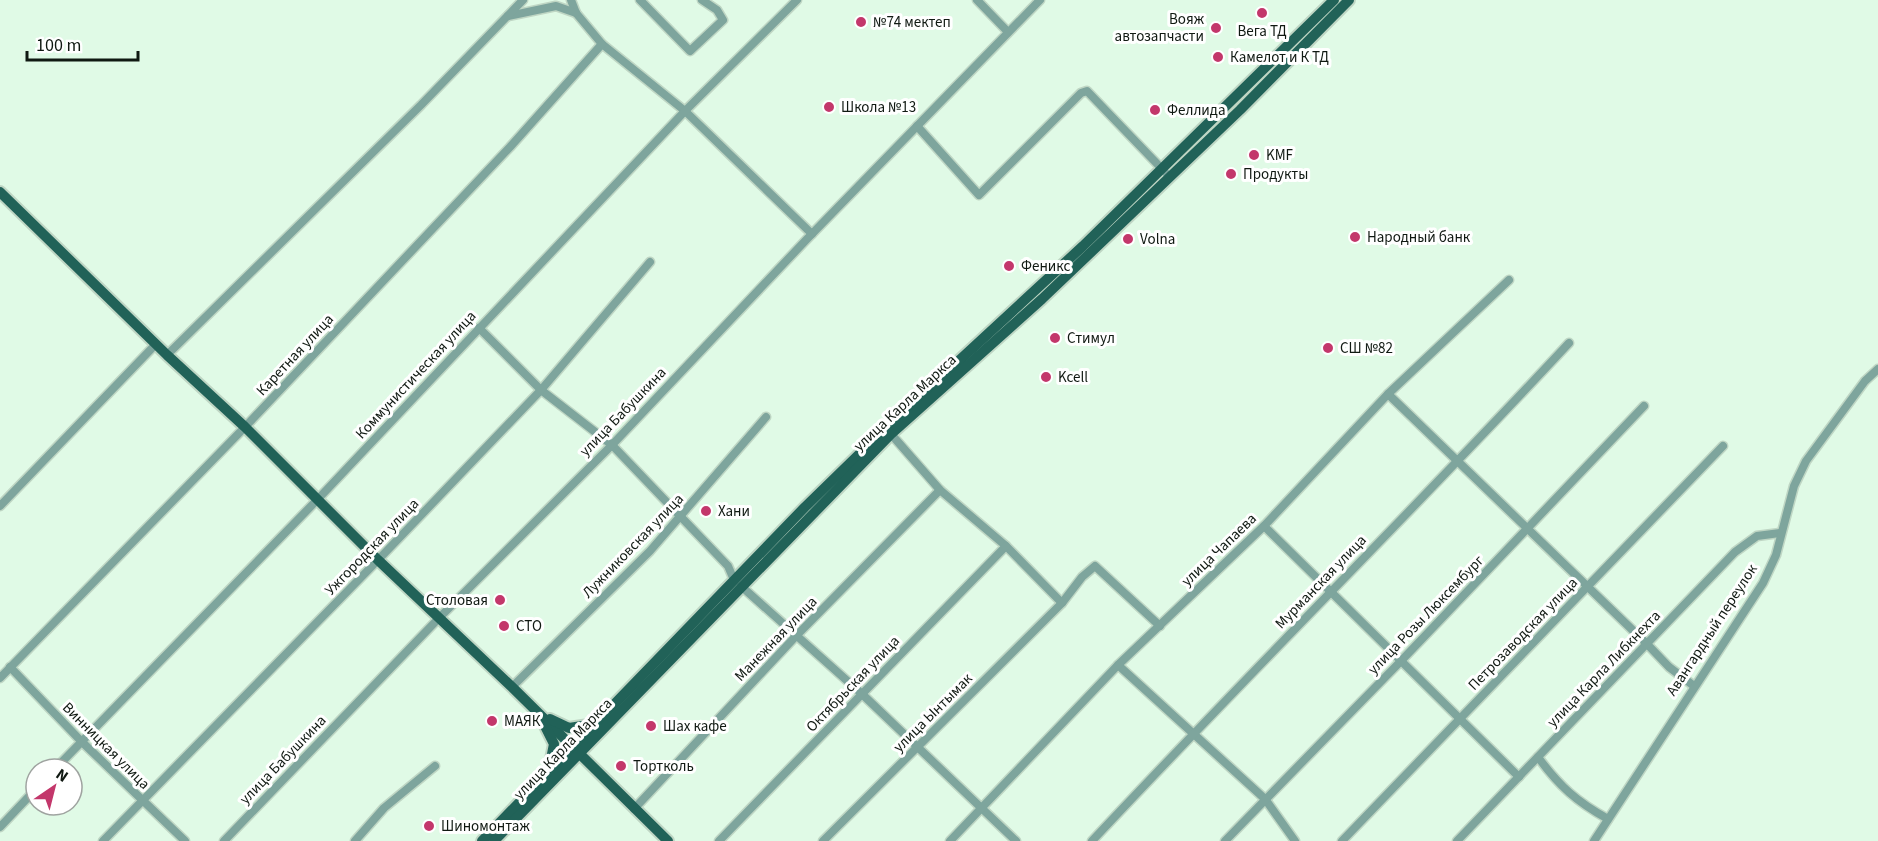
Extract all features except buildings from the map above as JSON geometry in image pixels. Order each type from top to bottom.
[{"type":"main road","name":"улица Карла Маркса","points":[[494,841],[576,750],[885,429],[1038,289],[1334,0]]},
{"type":"main road","name":"улица Карла Маркса","points":[[482,841],[548,773],[576,750],[596,724],[891,434],[1042,299],[1240,110],[1349,0]]},
{"type":"main road","points":[[0,192],[167,356],[245,427],[378,560],[440,617],[668,841]]},
{"type":"main road","points":[[534,710],[569,728],[596,724]]},
{"type":"main road","points":[[534,710],[554,744],[548,773]]},
{"type":"street","points":[[167,356],[421,105],[523,0]]},
{"type":"street","points":[[571,0],[576,13],[602,44],[685,111],[812,234]]},
{"type":"street","points":[[640,0],[690,51],[723,20],[717,10],[702,0]]},
{"type":"street","name":"Коммунистическая улица","points":[[66,757],[318,499],[685,111],[797,0]]},
{"type":"street","points":[[977,0],[1008,32]]},
{"type":"street","name":"улица Бабушкина","points":[[224,841],[440,617],[612,445],[812,234],[1040,0]]},
{"type":"street","points":[[508,16],[556,6],[576,13]]},
{"type":"street","name":"Каретная улица","points":[[0,678],[245,427],[510,147],[602,44]]},
{"type":"street","points":[[917,126],[979,195],[1083,91],[1087,91],[1169,177]]},
{"type":"street","name":"Ужгородская улица","points":[[103,841],[542,390],[650,262]]},
{"type":"street","name":"улица Чапаева","points":[[950,841],[1118,666],[1264,526],[1389,394],[1509,280]]},
{"type":"street","points":[[479,328],[542,390],[612,445],[728,566],[738,583],[862,694],[1016,841]]},
{"type":"street","name":"Мурманская улица","points":[[1092,841],[1330,591],[1459,461],[1569,343]]},
{"type":"street","points":[[0,506],[156,344]]},
{"type":"street","name":"Авангардный переулок","points":[[1594,841],[1763,583],[1776,555],[1794,486],[1806,461],[1865,381],[1878,369]]},
{"type":"street","points":[[1389,394],[1669,667],[1694,686]]},
{"type":"street","name":"улица Розы Люксембург","points":[[1226,841],[1644,406]]},
{"type":"street","name":"Лужниковская улица","points":[[512,687],[650,551],[766,417]]},
{"type":"street","points":[[891,434],[940,490],[1006,546],[1062,603]]},
{"type":"street","name":"Петрозаводская улица","points":[[1342,841],[1723,446]]},
{"type":"street","name":"Манежная улица","points":[[634,809],[796,636],[940,490]]},
{"type":"street","points":[[1264,526],[1519,777]]},
{"type":"street","name":"улица Карла Либкнехта","points":[[1457,841],[1735,552],[1757,536],[1780,533]]},
{"type":"street","name":"Октябрьская улица","points":[[719,841],[1006,546]]},
{"type":"street","name":"улица Ынтымак","points":[[823,841],[1062,603],[1082,577],[1095,566],[1160,626]]},
{"type":"street","points":[[1118,666],[1266,799],[1295,841]]},
{"type":"street","name":"Винницкая улица","points":[[10,667],[81,741],[185,841]]},
{"type":"street","points":[[1538,757],[1571,796],[1608,819]]},
{"type":"street","points":[[355,841],[384,808],[435,766]]},
{"type":"street","points":[[0,827],[24,802]]},
{"type":"place","name":"Вега ТД","points":[[1262,13]]},
{"type":"place","name":"№74 мектеп","points":[[861,22]]},
{"type":"place","name":"Вояж автозапчасти","points":[[1216,28]]},
{"type":"place","name":"Камелот и К ТД","points":[[1218,57]]},
{"type":"place","name":"Школа №13","points":[[829,107]]},
{"type":"place","name":"Феллида","points":[[1155,110]]},
{"type":"place","name":"KMF","points":[[1254,155]]},
{"type":"place","name":"Продукты","points":[[1231,174]]},
{"type":"place","name":"Народный банк","points":[[1355,237]]},
{"type":"place","name":"Volna","points":[[1128,239]]},
{"type":"place","name":"Феникс","points":[[1009,266]]},
{"type":"place","name":"Стимул","points":[[1055,338]]},
{"type":"place","name":"СШ №82","points":[[1328,348]]},
{"type":"place","name":"Kcell","points":[[1046,377]]},
{"type":"place","name":"Хани","points":[[706,511]]},
{"type":"place","name":"Столовая","points":[[500,600]]},
{"type":"place","name":"СТО","points":[[504,626]]},
{"type":"place","name":"МАЯК","points":[[492,721]]},
{"type":"place","name":"Шах кафе","points":[[651,726]]},
{"type":"place","name":"Тортколь","points":[[621,766]]},
{"type":"place","name":"Шиномонтаж","points":[[429,826]]}]
